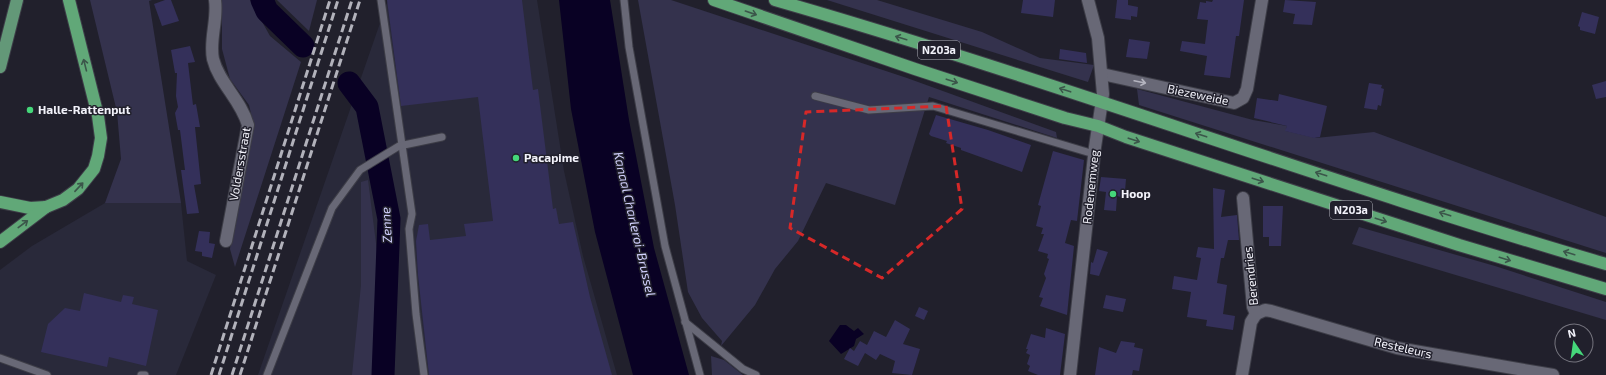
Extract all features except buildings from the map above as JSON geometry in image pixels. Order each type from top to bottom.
[{"type":"highway","points":[[0,242],[46,207],[63,200],[78,190],[94,169],[98,156],[101,138],[98,116],[69,0]]},
{"type":"highway","name":"N203a","points":[[714,0],[922,72],[1066,118],[1098,126],[1126,137],[1452,242],[1606,289]]},
{"type":"highway","name":"N203a","points":[[774,0],[933,48],[1466,221],[1606,264]]},
{"type":"highway","points":[[0,202],[30,208],[46,207]]},
{"type":"main road","points":[[0,67],[17,0]]},
{"type":"street","name":"Voldersstraat","points":[[215,0],[216,10],[212,43],[213,59],[222,78],[244,111],[248,125],[226,241]]},
{"type":"street","name":"Rodenemweg","points":[[1070,375],[1094,154],[1103,94],[1098,38],[1088,0]]},
{"type":"street","name":"Biezeweide","points":[[1102,74],[1234,103],[1240,101],[1246,93],[1262,0]]},
{"type":"street","name":"Berendries","points":[[1242,375],[1251,322],[1256,314],[1252,298],[1243,198]]},
{"type":"street","name":"Resteleurs","points":[[1256,314],[1265,310],[1271,311],[1397,348],[1553,375]]},
{"type":"lane","points":[[381,0],[412,214],[409,229],[416,314],[424,375]]},
{"type":"lane","points":[[624,0],[629,48],[665,246],[700,375]]},
{"type":"lane","points":[[815,96],[869,110],[933,106],[1094,154]]},
{"type":"lane","points":[[267,375],[332,208],[360,170],[401,145],[442,136]]},
{"type":"lane","points":[[685,322],[743,369],[756,375]]},
{"type":"lane","points":[[0,358],[47,375]]},
{"type":"highlighted area","points":[[946,106],[962,209],[882,278],[790,228],[806,112]]},
{"type":"shaded area","points":[[90,0],[152,0],[149,1],[181,203],[105,203],[121,159],[117,112]]},
{"type":"shaded area","points":[[222,0],[250,0],[270,36],[301,62],[235,267],[230,249],[233,225],[254,126],[249,105],[230,79],[222,49]]},
{"type":"shaded area","points":[[277,0],[317,0],[309,31],[278,1]]},
{"type":"shaded area","points":[[388,0],[537,0],[564,171],[583,256],[617,375],[258,375]]},
{"type":"shaded area","points":[[638,0],[671,0],[907,78],[1056,132],[1057,138],[929,97],[895,205],[826,183],[798,241],[775,269],[755,305],[721,346],[722,341],[702,318],[688,292],[675,205]]},
{"type":"shaded area","points":[[827,0],[877,0],[982,32],[1040,58],[1094,65],[1088,82]]},
{"type":"shaded area","points":[[1137,89],[1253,120],[1287,126],[1286,131],[1316,138],[1374,132],[1606,217],[1606,253],[1139,105]]},
{"type":"shaded area","points":[[368,180],[382,291],[385,375],[352,375],[361,285],[361,182]]},
{"type":"shaded area","points":[[105,203],[181,203],[187,261],[216,275],[176,375],[0,375],[0,270],[32,246]]},
{"type":"shaded area","points":[[1359,227],[1495,266],[1606,302],[1606,320],[1352,244]]},
{"type":"shaded area","points":[[711,356],[724,360],[743,375],[712,375]]},
{"type":"water","name":"Kanaal Charleroi-Brussel","points":[[559,0],[610,0],[629,120],[654,248],[689,375],[633,375],[595,232],[571,109]]},
{"type":"water","points":[[840,325],[846,325],[854,331],[858,328],[864,334],[856,339],[854,346],[841,354],[829,341]]},
{"type":"waterway","name":"Zenne","points":[[262,0],[267,11],[303,46]]},
{"type":"waterway","name":"Zenne","points":[[349,83],[367,107],[389,219],[383,375]]},
{"type":"railway","points":[[211,375],[330,0]]},
{"type":"railway","points":[[219,375],[338,0]]},
{"type":"railway","points":[[232,375],[352,0]]},
{"type":"railway","points":[[240,375],[360,0]]},
{"type":"place","name":"Halle-Rattenput","points":[[30,110]]},
{"type":"place","name":"Pacapime","points":[[516,158]]},
{"type":"place","name":"Hoop","points":[[1113,194]]}]
